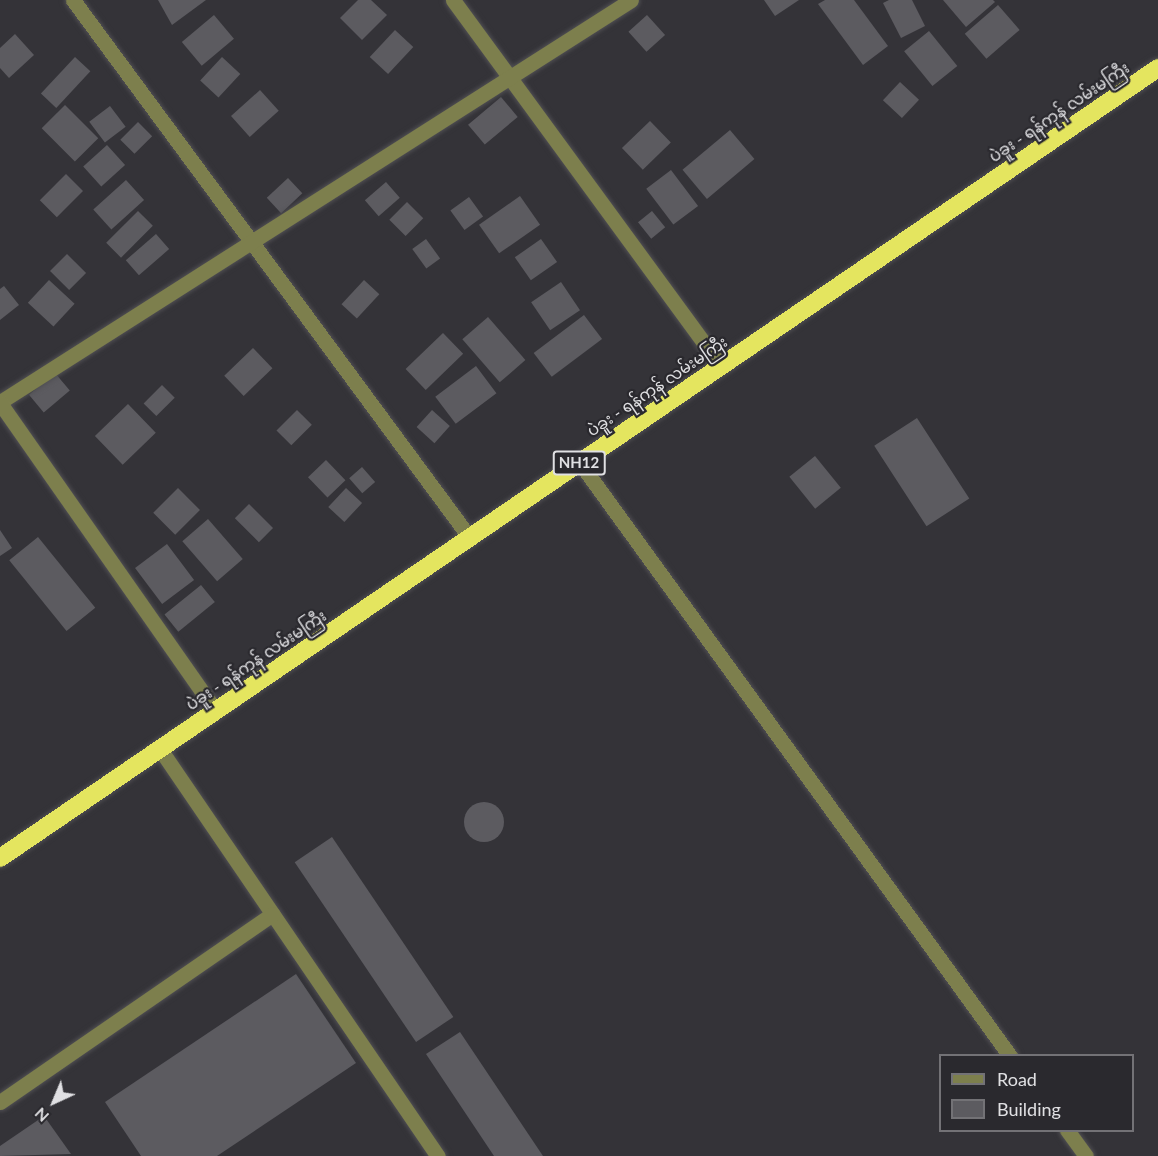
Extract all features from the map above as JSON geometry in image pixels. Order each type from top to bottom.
[{"type":"highway","name":"ပဲခူး - ရန်ကုန် လမ်းမကြီး","points":[[0,858],[1158,68]]},
{"type":"street","points":[[73,0],[470,538]]},
{"type":"street","points":[[453,0],[721,366]]},
{"type":"street","points":[[216,711],[0,402],[253,244],[509,76],[631,0]]},
{"type":"street","points":[[580,463],[1009,1054]]},
{"type":"street","points":[[160,749],[438,1156]]},
{"type":"street","points":[[0,1102],[273,914]]},
{"type":"street","points":[[1068,1132],[1086,1156]]},
{"type":"building","points":[[158,0],[206,0],[172,25]]},
{"type":"building","points":[[358,0],[371,0],[387,15],[362,40],[340,18]]},
{"type":"building","points":[[764,0],[799,0],[775,16]]},
{"type":"building","points":[[825,0],[854,0],[888,46],[863,65],[818,4]]},
{"type":"building","points":[[889,0],[912,0],[925,26],[901,38],[883,3]]},
{"type":"building","points":[[943,0],[993,0],[995,2],[966,27]]},
{"type":"building","points":[[998,5],[1020,30],[986,59],[965,34]]},
{"type":"building","points":[[214,15],[234,39],[202,66],[182,42]]},
{"type":"building","points":[[647,15],[665,35],[646,52],[628,32]]},
{"type":"building","points":[[395,30],[413,47],[388,74],[370,57]]},
{"type":"building","points":[[929,31],[957,66],[932,86],[904,51]]},
{"type":"building","points":[[15,34],[34,55],[9,78],[0,68],[0,48]]},
{"type":"building","points":[[75,57],[90,71],[56,108],[41,94]]},
{"type":"building","points":[[222,57],[240,74],[218,97],[200,80]]},
{"type":"building","points":[[900,82],[919,100],[902,118],[883,100]]},
{"type":"building","points":[[260,90],[279,111],[250,137],[231,116]]},
{"type":"building","points":[[501,97],[518,117],[485,145],[468,125]]},
{"type":"building","points":[[65,105],[98,138],[75,162],[42,128]]},
{"type":"building","points":[[110,106],[126,127],[105,142],[89,122]]},
{"type":"building","points":[[650,121],[671,143],[643,170],[622,148]]},
{"type":"building","points":[[138,122],[152,136],[134,154],[120,140]]},
{"type":"building","points":[[730,130],[754,159],[707,199],[683,170]]},
{"type":"building","points":[[107,145],[125,165],[101,186],[83,166]]},
{"type":"building","points":[[671,170],[698,206],[673,225],[646,189]]},
{"type":"building","points":[[66,174],[83,191],[57,217],[40,200]]},
{"type":"building","points":[[288,178],[302,193],[281,213],[267,198]]},
{"type":"building","points":[[126,180],[144,200],[111,230],[93,209]]},
{"type":"building","points":[[386,182],[400,198],[379,216],[365,200]]},
{"type":"building","points":[[520,196],[540,225],[499,253],[479,225]]},
{"type":"building","points":[[469,197],[483,216],[464,230],[450,211]]},
{"type":"building","points":[[407,202],[423,218],[406,236],[389,220]]},
{"type":"building","points":[[138,211],[153,226],[121,258],[106,243]]},
{"type":"building","points":[[652,211],[665,227],[651,239],[638,222]]},
{"type":"building","points":[[156,234],[169,249],[139,275],[126,260]]},
{"type":"building","points":[[426,239],[440,258],[426,268],[412,249]]},
{"type":"building","points":[[541,239],[557,262],[531,280],[515,257]]},
{"type":"building","points":[[67,254],[86,273],[69,290],[50,271]]},
{"type":"building","points":[[49,280],[75,304],[53,327],[28,303]]},
{"type":"building","points":[[364,280],[379,294],[357,318],[341,304]]},
{"type":"building","points":[[561,282],[580,310],[550,330],[531,302]]},
{"type":"building","points":[[4,286],[19,305],[0,320],[0,289]]},
{"type":"building","points":[[584,315],[602,339],[552,377],[534,353]]},
{"type":"building","points":[[488,317],[525,360],[500,382],[462,339]]},
{"type":"building","points":[[443,333],[463,354],[426,390],[406,369]]},
{"type":"building","points":[[253,348],[272,368],[244,396],[224,376]]},
{"type":"building","points":[[476,366],[496,393],[456,424],[435,397]]},
{"type":"building","points":[[55,373],[70,391],[44,412],[29,395]]},
{"type":"building","points":[[162,385],[175,398],[156,416],[144,403]]},
{"type":"building","points":[[128,404],[156,433],[123,465],[95,436]]},
{"type":"building","points":[[297,410],[312,425],[291,445],[276,431]]},
{"type":"building","points":[[432,410],[450,426],[434,443],[417,427]]},
{"type":"building","points":[[917,418],[969,499],[927,526],[874,446]]},
{"type":"building","points":[[815,456],[841,488],[815,509],[789,477]]},
{"type":"building","points":[[326,460],[345,480],[327,498],[308,477]]},
{"type":"building","points":[[362,467],[375,482],[362,493],[349,478]]},
{"type":"building","points":[[178,488],[200,510],[175,535],[153,513]]},
{"type":"building","points":[[346,488],[362,503],[344,522],[328,507]]},
{"type":"building","points":[[249,504],[273,528],[259,542],[235,518]]},
{"type":"building","points":[[208,519],[243,559],[217,581],[182,541]]},
{"type":"building","points":[[0,530],[12,548],[0,556]]},
{"type":"building","points":[[38,537],[95,608],[67,631],[9,560]]},
{"type":"building","points":[[167,544],[194,580],[162,604],[135,568]]},
{"type":"building","points":[[201,585],[215,602],[178,632],[164,615]]},
{"type":"building","points":[[484,802],[498,808],[504,822],[498,836],[484,842],[470,836],[464,822],[470,808]]},
{"type":"building","points":[[332,837],[453,1017],[416,1042],[295,862]]},
{"type":"building","points":[[296,974],[356,1063],[217,1156],[141,1156],[105,1102]]},
{"type":"building","points":[[460,1032],[543,1156],[494,1156],[426,1054]]},
{"type":"building","points":[[44,1116],[71,1154],[0,1156],[0,1146]]}]
